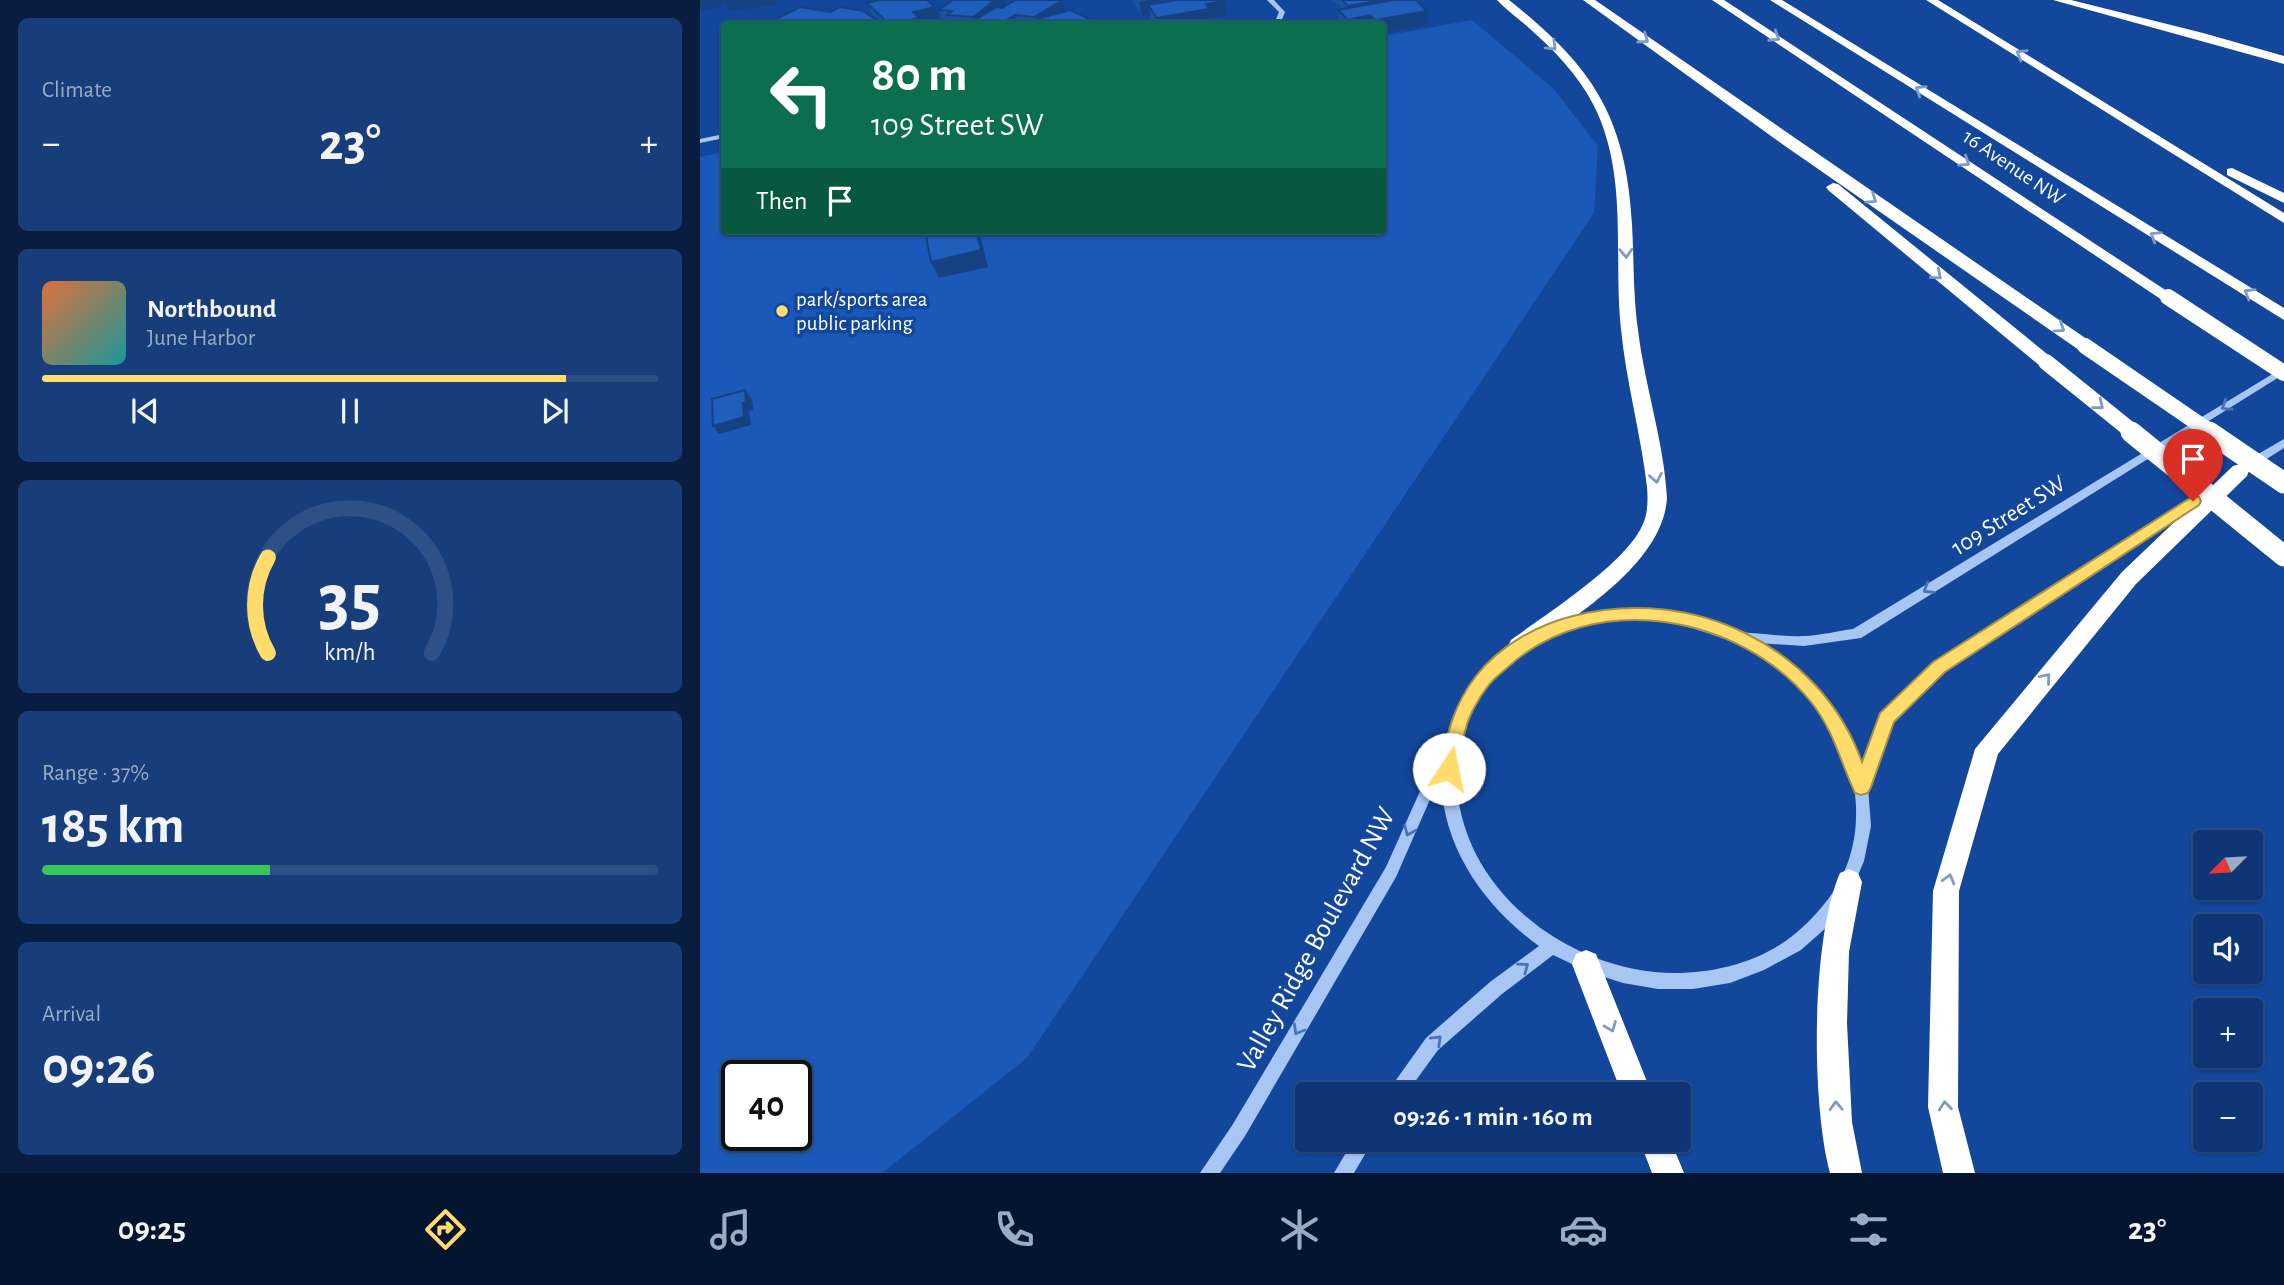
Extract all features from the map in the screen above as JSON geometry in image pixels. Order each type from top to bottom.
[{"type":"highway","points":[[1502,0],[1525,18],[1567,60],[1591,92],[1608,122],[1624,185],[1629,328],[1658,489],[1654,523],[1629,559],[1519,646]]},
{"type":"highway","points":[[1588,0],[2284,483]]},
{"type":"highway","name":"16 Avenue NW","points":[[1717,0],[2284,371]]},
{"type":"highway","name":"16 Avenue NW","points":[[1775,0],[2284,315]]},
{"type":"highway","points":[[1931,0],[2284,219]]},
{"type":"highway","points":[[2057,0],[2199,35],[2284,60]]},
{"type":"highway","points":[[2063,0],[2161,17],[2252,37]]},
{"type":"highway","points":[[2079,90],[2284,200]]},
{"type":"highway","points":[[1735,104],[1956,291],[2284,556]]},
{"type":"highway","points":[[1958,1173],[1943,1107],[1946,891],[1987,749],[2129,578],[2240,471]]},
{"type":"highway","points":[[1846,1173],[1837,1145],[1832,1012],[1839,916],[1849,882]]},
{"type":"highway","points":[[1586,964],[1632,1082]]},
{"type":"highway","points":[[1659,1152],[1668,1173]]},
{"type":"street","points":[[1270,0],[1282,12],[1278,21]]},
{"type":"street","points":[[700,141],[721,137]]},
{"type":"street","name":"109 Street SW","points":[[1737,636],[1804,642],[1856,634],[2284,371]]},
{"type":"street","points":[[1861,787],[1887,718],[1939,667],[2284,443]]},
{"type":"street","points":[[1646,613],[1692,620],[1737,636],[1780,662],[1817,697],[1845,740],[1861,787],[1862,836],[1849,882],[1824,920],[1789,951],[1744,972],[1692,981],[1638,979],[1586,964],[1552,947],[1505,910],[1472,865],[1453,817],[1449,769],[1457,725],[1482,681],[1519,646],[1558,626],[1600,615],[1646,613]]},
{"type":"street","name":"Valley Ridge Boulevard NW","points":[[1209,1173],[1239,1130],[1391,872],[1457,725]]},
{"type":"street","points":[[1404,1082],[1432,1044],[1496,988],[1552,947]]},
{"type":"street","points":[[1343,1173],[1357,1152]]},
{"type":"shaded area","points":[[1472,20],[1553,88],[1598,146],[1594,213],[1027,1058],[882,1173],[700,1173],[700,157],[721,153],[721,235],[1386,235],[1386,35]]},
{"type":"building","points":[[880,0],[927,0],[935,7],[913,12],[919,18],[886,21],[867,3]]},
{"type":"building","points":[[953,0],[994,0],[974,17],[947,15],[952,11],[939,10]]},
{"type":"building","points":[[1016,0],[1063,0],[1034,17],[1015,15],[1004,21],[975,20],[997,7],[1002,8]]},
{"type":"building","points":[[1177,0],[1225,1],[1206,4],[1209,9],[1157,18],[1148,5]]},
{"type":"building","points":[[1342,0],[1383,0],[1348,6]]},
{"type":"building","points":[[1394,0],[1416,0],[1427,11],[1375,20],[1370,15],[1348,20],[1338,10]]},
{"type":"building","points":[[800,7],[830,12],[840,7],[863,11],[878,21],[772,21]]},
{"type":"building","points":[[1070,10],[1092,20],[1089,21],[1031,21]]},
{"type":"building","points":[[926,235],[977,235],[981,250],[931,262]]},
{"type":"building","points":[[745,390],[744,417],[713,426],[712,399]]},
{"type":"place","name":"park/sports area public parking","points":[[782,311]]},
{"type":"route","points":[[1449,769],[1457,725],[1482,681],[1519,646],[1558,626],[1600,615],[1646,613],[1692,620],[1737,636],[1780,662],[1817,697],[1845,740],[1861,787],[1887,718],[1939,667],[2193,501]]}]
